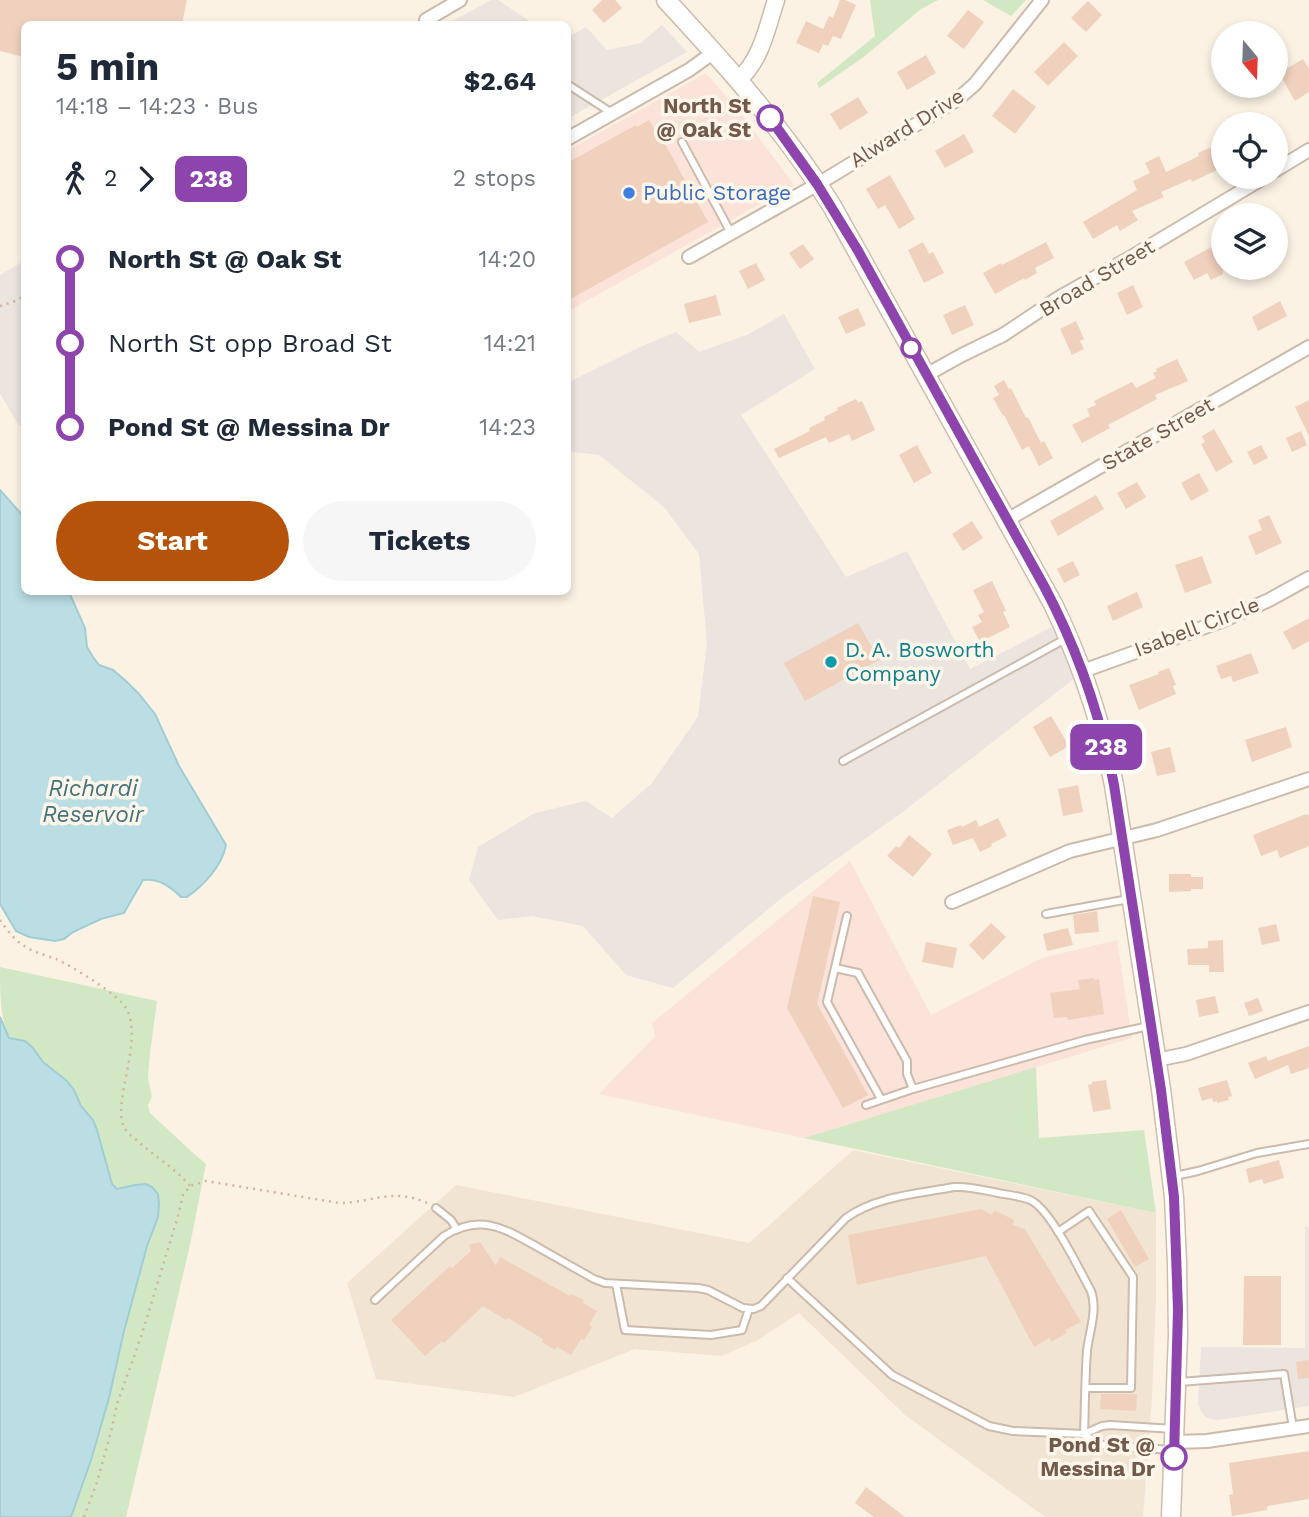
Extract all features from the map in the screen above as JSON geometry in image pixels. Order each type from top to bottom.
[{"type":"main road","points":[[666,0],[769,116],[817,184],[857,249],[1048,595],[1083,671],[1094,703],[1106,745],[1122,839],[1172,1176],[1178,1310],[1171,1517]]},
{"type":"street","points":[[426,20],[460,0]]},
{"type":"street","points":[[738,79],[750,68],[759,52],[776,0]]},
{"type":"street","name":"Alward Drive","points":[[689,257],[948,106],[967,92],[1042,0]]},
{"type":"street","points":[[571,137],[689,70],[714,52]]},
{"type":"street","points":[[1288,163],[1309,150]]},
{"type":"street","name":"Broad Street","points":[[926,374],[1003,335],[1060,298],[1245,189]]},
{"type":"street","name":"State Street","points":[[1007,520],[1309,348]]},
{"type":"street","name":"Isabell Circle","points":[[1083,671],[1231,617],[1309,578]]},
{"type":"street","points":[[952,902],[1070,851],[1157,830],[1309,779]]},
{"type":"street","points":[[1156,1060],[1186,1054],[1309,1012]]},
{"type":"street","points":[[1175,1441],[1207,1441],[1309,1426]]},
{"type":"lane","points":[[571,87],[612,113]]},
{"type":"lane","points":[[682,142],[732,233]]},
{"type":"lane","points":[[843,761],[1068,637]]},
{"type":"lane","points":[[1046,914],[1131,898]]},
{"type":"lane","points":[[848,916],[827,1002],[881,1099]]},
{"type":"lane","points":[[835,968],[858,973],[907,1061],[907,1074],[913,1088]]},
{"type":"lane","points":[[866,1105],[913,1088],[1085,1040],[1151,1026]]},
{"type":"lane","points":[[1172,1176],[1257,1153],[1309,1144]]},
{"type":"lane","points":[[375,1300],[444,1236],[456,1228],[478,1224],[509,1231],[605,1283],[698,1288],[749,1309],[761,1306],[846,1217],[855,1211],[880,1201],[954,1187],[977,1188],[1030,1199],[1038,1204],[1058,1233],[1094,1298],[1088,1346],[1084,1434]]},
{"type":"lane","points":[[436,1208],[451,1220],[456,1228]]},
{"type":"lane","points":[[1058,1233],[1089,1211],[1133,1277],[1131,1388],[1086,1388]]},
{"type":"lane","points":[[787,1278],[892,1375],[989,1426],[1084,1434],[1110,1425],[1175,1441]]},
{"type":"lane","points":[[616,1284],[625,1330],[711,1335],[742,1330],[749,1309]]},
{"type":"lane","points":[[1177,1382],[1284,1374],[1293,1429]]},
{"type":"lane","points":[[1084,1434],[1098,1444],[1108,1446],[1175,1441]]},
{"type":"path","points":[[0,306],[21,298]]},
{"type":"path","points":[[0,920],[27,948],[67,965],[124,1004],[132,1030],[121,1110],[122,1122],[129,1133],[190,1186]]},
{"type":"path","points":[[84,1517],[97,1482],[117,1404],[142,1334],[183,1195],[190,1186],[206,1181],[339,1203],[382,1196],[401,1196],[436,1208]]},
{"type":"shaded area","points":[[491,0],[498,0],[530,21],[452,21]]},
{"type":"shaded area","points":[[662,25],[687,52],[571,117],[571,36],[586,27],[607,50],[641,43]]},
{"type":"shaded area","points":[[706,73],[743,116],[794,185],[571,310],[571,149]]},
{"type":"shaded area","points":[[21,263],[19,426],[0,393],[0,275]]},
{"type":"shaded area","points":[[784,314],[815,369],[741,415],[846,577],[907,551],[970,669],[1052,627],[1075,678],[900,814],[784,896],[673,988],[626,975],[583,926],[532,916],[498,920],[469,880],[478,847],[535,813],[586,801],[612,818],[652,783],[698,717],[707,643],[699,554],[664,507],[599,455],[571,452],[571,381],[676,332],[699,352],[747,335]]},
{"type":"shaded area","points":[[850,861],[931,1015],[1042,958],[1117,940],[1132,1038],[804,1138],[599,1094],[655,1036],[652,1023]]},
{"type":"shaded area","points":[[853,1150],[1156,1213],[1152,1399],[1143,1517],[1045,1517],[905,1415],[799,1313],[758,1340],[722,1356],[635,1349],[514,1397],[376,1379],[347,1283],[456,1185],[749,1243]]},
{"type":"shaded area","points":[[1305,1226],[1309,1227],[1309,1406],[1218,1420],[1207,1418],[1198,1404],[1201,1347],[1305,1348]]},
{"type":"green space","points":[[870,0],[938,0],[921,9],[865,56],[819,88],[817,83],[875,36]]},
{"type":"green space","points":[[983,0],[1026,0],[1011,16]]},
{"type":"green space","points":[[0,967],[157,1001],[148,1078],[152,1097],[148,1105],[150,1113],[206,1164],[190,1245],[126,1517],[71,1517],[109,1398],[147,1246],[158,1217],[135,1185],[117,1189],[112,1184],[93,1120],[81,1106],[67,1081],[43,1062],[26,1041],[9,1038],[2,1013]]},
{"type":"green space","points":[[1036,1067],[1039,1138],[1144,1130],[1156,1213],[804,1138]]},
{"type":"water","name":"Richardi Reservoir","points":[[0,490],[21,514],[21,595],[70,595],[85,628],[87,647],[93,657],[99,665],[113,670],[127,682],[155,714],[179,766],[226,845],[221,860],[211,874],[187,897],[181,897],[159,882],[143,880],[124,913],[101,919],[64,939],[55,941],[29,937],[16,931],[0,904]]},
{"type":"water","points":[[0,1017],[9,1038],[25,1041],[43,1062],[74,1090],[81,1106],[93,1120],[112,1184],[117,1189],[146,1184],[158,1194],[158,1217],[147,1246],[109,1398],[71,1517],[0,1517]]},
{"type":"building","points":[[0,0],[187,0],[183,21],[21,21],[21,56],[0,51]]},
{"type":"building","points":[[602,0],[615,0],[622,8],[604,23],[592,10]]},
{"type":"building","points":[[840,0],[856,5],[841,39],[833,36],[828,46],[823,44],[819,53],[796,43],[806,21],[823,29],[829,16],[833,18]]},
{"type":"building","points":[[1088,1],[1102,15],[1086,32],[1071,18]]},
{"type":"building","points":[[968,10],[984,22],[964,49],[947,36]]},
{"type":"building","points":[[1064,42],[1078,56],[1048,86],[1034,72]]},
{"type":"building","points":[[926,55],[936,73],[907,90],[897,72]]},
{"type":"building","points":[[1303,59],[1309,69],[1309,92],[1295,101],[1288,89],[1288,68]]},
{"type":"building","points":[[1013,89],[1036,107],[1015,134],[992,116]]},
{"type":"building","points":[[858,97],[868,113],[840,130],[830,114]]},
{"type":"building","name":"Public Storage","points":[[649,120],[656,132],[658,131],[708,222],[571,299],[571,161],[636,125],[637,127]]},
{"type":"building","points":[[964,134],[974,152],[945,168],[935,151]]},
{"type":"building","points":[[1211,147],[1211,173],[1161,192],[1164,197],[1132,211],[1138,220],[1120,231],[1117,225],[1093,239],[1083,222],[1137,190],[1133,181],[1150,173],[1145,163],[1159,156],[1166,172],[1199,156],[1198,153]]},
{"type":"building","points":[[890,175],[915,219],[899,229],[885,205],[878,209],[866,189]]},
{"type":"building","points":[[923,242],[929,254],[933,252],[944,273],[924,283],[908,250]]},
{"type":"building","points":[[1046,242],[1054,258],[1035,268],[1037,273],[995,294],[983,273]]},
{"type":"building","points":[[803,244],[814,259],[800,269],[789,253]]},
{"type":"building","points":[[1211,247],[1211,280],[1207,273],[1194,280],[1184,262]]},
{"type":"building","points":[[756,263],[765,280],[748,289],[739,271]]},
{"type":"building","points":[[1133,285],[1143,307],[1127,315],[1117,293]]},
{"type":"building","points":[[716,295],[721,315],[689,323],[684,304]]},
{"type":"building","points":[[1280,301],[1287,316],[1258,331],[1252,317]]},
{"type":"building","points":[[965,305],[974,325],[952,335],[943,315]]},
{"type":"building","points":[[858,308],[866,325],[846,334],[838,317]]},
{"type":"building","points":[[1076,321],[1084,339],[1080,341],[1084,349],[1072,355],[1060,329]]},
{"type":"building","points":[[1177,359],[1188,381],[1155,395],[1157,399],[1108,425],[1110,428],[1082,443],[1072,425],[1090,416],[1087,409],[1096,405],[1094,401],[1132,382],[1136,388],[1156,378],[1153,373],[1156,369]]},
{"type":"building","points":[[1004,380],[1041,443],[1044,441],[1053,458],[1039,466],[1029,446],[1022,450],[993,398],[999,395],[994,386]]},
{"type":"building","points":[[856,399],[858,403],[862,401],[875,430],[852,441],[849,434],[829,443],[826,437],[779,458],[774,449],[810,431],[809,428],[825,420],[824,417]]},
{"type":"building","points":[[1309,400],[1309,436],[1295,407]]},
{"type":"building","points":[[1214,429],[1233,462],[1216,472],[1201,444],[1205,442],[1202,436]]},
{"type":"building","points":[[1301,431],[1307,445],[1292,452],[1286,438]]},
{"type":"building","points":[[917,445],[932,473],[914,483],[899,455]]},
{"type":"building","points":[[1261,445],[1268,458],[1254,465],[1247,452]]},
{"type":"building","points":[[1199,473],[1209,491],[1191,501],[1181,483]]},
{"type":"building","points":[[1137,482],[1146,497],[1126,509],[1117,493]]},
{"type":"building","points":[[1096,495],[1104,509],[1058,536],[1050,521]]},
{"type":"building","points":[[1269,515],[1282,543],[1256,555],[1248,536],[1262,530],[1258,520]]},
{"type":"building","points":[[972,521],[983,538],[963,551],[952,534]]},
{"type":"building","points":[[1202,556],[1212,583],[1185,593],[1175,565]]},
{"type":"building","points":[[1073,561],[1080,575],[1064,583],[1057,569]]},
{"type":"building","points":[[992,581],[1006,611],[1003,612],[1010,627],[980,642],[972,627],[982,622],[978,615],[984,612],[973,590]]},
{"type":"building","points":[[1137,592],[1143,607],[1113,621],[1107,606]]},
{"type":"building","points":[[1309,618],[1309,641],[1293,650],[1283,632]]},
{"type":"building","name":"D. A. Bosworth Company","points":[[858,623],[879,660],[805,701],[784,663]]},
{"type":"building","points":[[1251,653],[1259,673],[1233,682],[1231,676],[1221,679],[1216,666]]},
{"type":"building","points":[[1169,668],[1176,685],[1173,686],[1176,694],[1139,710],[1129,685]]},
{"type":"building","points":[[1051,716],[1069,746],[1050,757],[1033,727]]},
{"type":"building","points":[[1286,727],[1292,747],[1252,762],[1245,740]]},
{"type":"building","points":[[1170,747],[1176,772],[1157,776],[1151,752]]},
{"type":"building","points":[[1078,785],[1083,812],[1063,816],[1058,789]]},
{"type":"building","points":[[1309,815],[1309,846],[1280,858],[1277,850],[1261,856],[1253,835]]},
{"type":"building","points":[[998,818],[1007,836],[991,844],[992,846],[980,852],[973,838],[953,845],[947,830],[976,820],[979,827]]},
{"type":"building","points":[[909,835],[932,854],[913,877],[887,856],[896,846],[899,848]]},
{"type":"building","points":[[1169,874],[1203,877],[1203,889],[1169,892]]},
{"type":"building","points":[[813,896],[840,902],[817,1004],[868,1095],[843,1108],[787,1008]]},
{"type":"building","points":[[1097,911],[1099,932],[1075,934],[1073,915]]},
{"type":"building","points":[[991,923],[1006,937],[983,960],[969,945]]},
{"type":"building","points":[[1276,924],[1280,941],[1262,945],[1258,928]]},
{"type":"building","points":[[1068,928],[1073,945],[1047,951],[1043,934]]},
{"type":"building","points":[[1223,940],[1224,972],[1209,972],[1209,965],[1188,965],[1187,949],[1208,948],[1208,941]]},
{"type":"building","points":[[926,942],[957,948],[953,968],[922,962]]},
{"type":"building","points":[[1099,979],[1104,1014],[1068,1020],[1067,1017],[1054,1018],[1050,993],[1080,989],[1078,980]]},
{"type":"building","points":[[1215,996],[1219,1013],[1199,1017],[1196,1000]]},
{"type":"building","points":[[1258,998],[1263,1011],[1249,1016],[1244,1003]]},
{"type":"building","points":[[1309,1046],[1309,1068],[1291,1074],[1288,1065],[1255,1079],[1248,1063],[1266,1056],[1268,1061]]},
{"type":"building","points":[[1106,1080],[1111,1109],[1093,1112],[1088,1085]]},
{"type":"building","points":[[1227,1080],[1232,1096],[1228,1097],[1229,1100],[1217,1103],[1213,1102],[1212,1098],[1202,1101],[1198,1088]]},
{"type":"building","points":[[1279,1160],[1284,1178],[1264,1184],[1262,1179],[1249,1183],[1246,1169]]},
{"type":"building","points":[[981,1209],[992,1215],[994,1211],[998,1212],[1014,1220],[1012,1225],[1025,1229],[1081,1322],[1065,1330],[1067,1333],[1051,1342],[1049,1338],[1034,1347],[986,1256],[857,1285],[848,1235]]},
{"type":"building","points":[[1121,1210],[1149,1259],[1135,1267],[1107,1219]]},
{"type":"building","points":[[480,1242],[496,1266],[500,1257],[570,1296],[571,1294],[584,1300],[583,1303],[597,1311],[589,1325],[592,1327],[571,1355],[557,1347],[555,1350],[542,1342],[543,1339],[483,1306],[444,1343],[442,1341],[425,1356],[391,1320],[450,1266],[452,1268],[471,1251],[469,1245]]},
{"type":"building","points":[[1244,1276],[1281,1276],[1281,1345],[1243,1345]]},
{"type":"building","points":[[1309,1360],[1309,1378],[1298,1379],[1296,1362]]},
{"type":"building","points":[[1101,1394],[1137,1394],[1136,1411],[1100,1409]]},
{"type":"building","points":[[1309,1451],[1309,1499],[1267,1506],[1267,1510],[1232,1516],[1229,1495],[1233,1494],[1229,1463]]},
{"type":"building","points":[[866,1487],[905,1517],[874,1517],[855,1503]]},
{"type":"bus line","name":"238","points":[[770,118],[792,146],[857,249],[1044,586],[1083,671],[1094,703],[1114,785],[1172,1176],[1178,1310],[1174,1457]]},
{"type":"place","name":"North St @ Oak St","points":[[770,118]]},
{"type":"place","name":"Public Storage","points":[[629,193]]},
{"type":"place","name":"D. A. Bosworth Company","points":[[831,662]]},
{"type":"place","name":"Pond St @ Messina Dr","points":[[1174,1457]]}]
